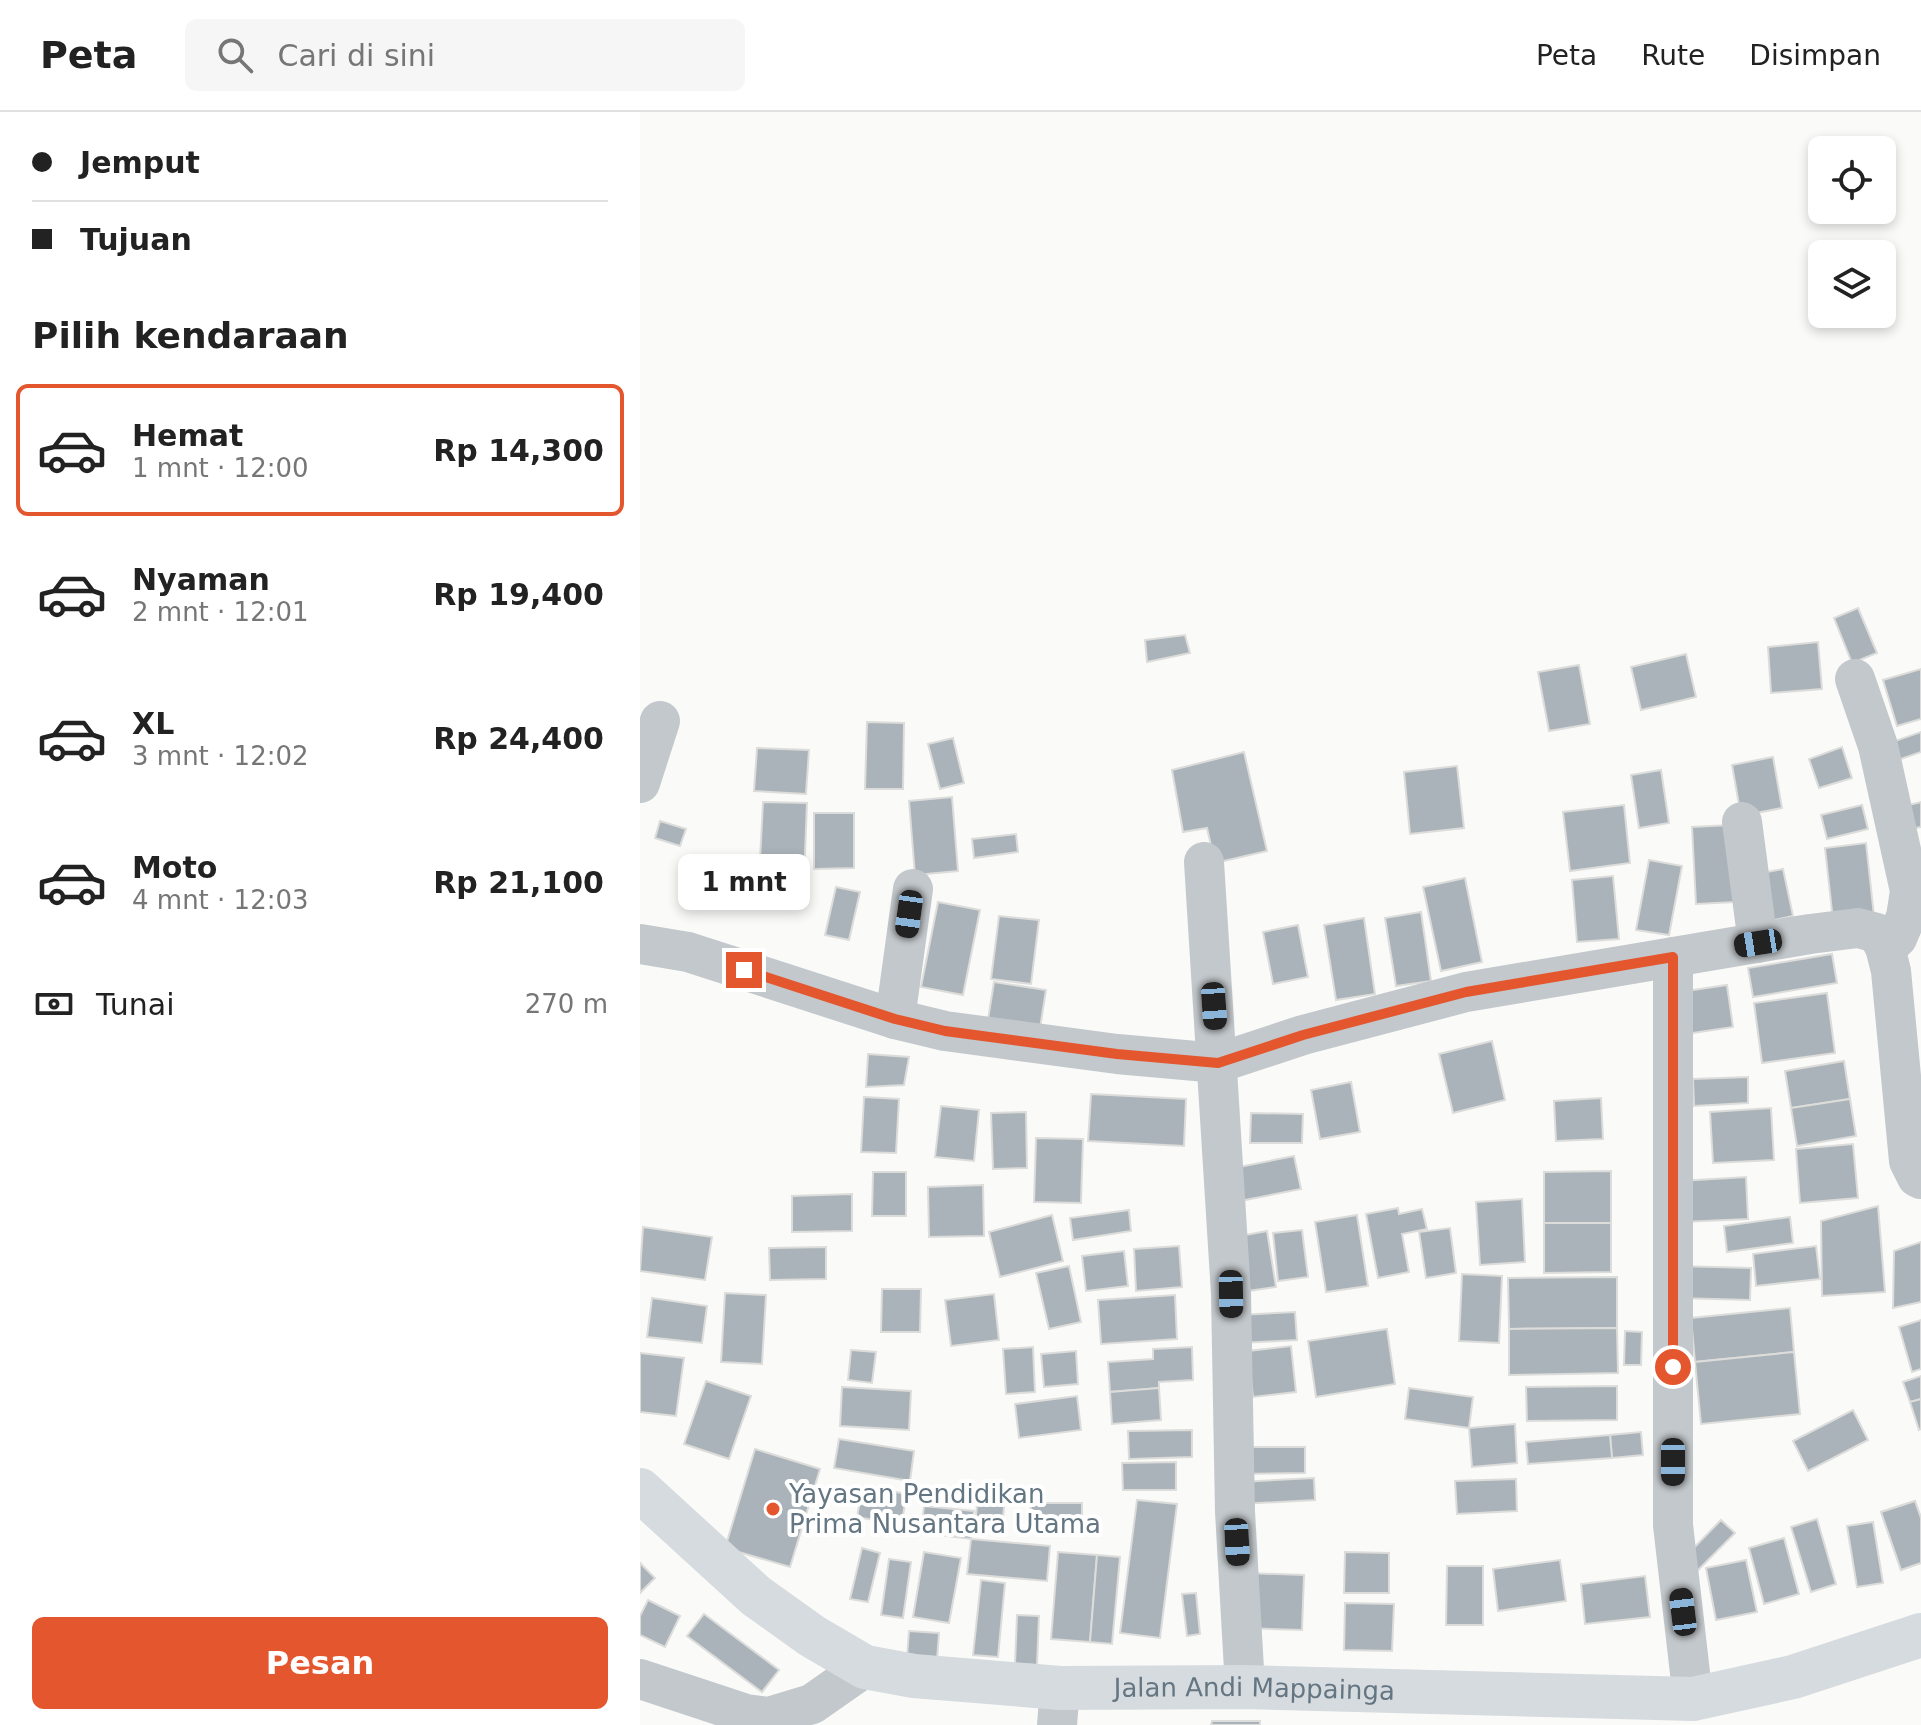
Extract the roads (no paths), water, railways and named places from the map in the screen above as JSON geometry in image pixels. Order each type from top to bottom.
[{"type":"main road","name":"Jalan Andi Mappainga","points":[[640,1490],[756,1596],[812,1636],[865,1667],[1059,1706],[1245,1687],[1693,1699],[1793,1677],[1921,1635]]},
{"type":"street","points":[[1855,679],[1878,746],[1910,891],[1906,917],[1897,938],[1885,947]]},
{"type":"street","points":[[640,783],[660,721]]},
{"type":"street","points":[[1742,822],[1758,943]]},
{"type":"street","points":[[1204,862],[1231,1294],[1235,1512],[1245,1687]]},
{"type":"street","points":[[895,1019],[913,889]]},
{"type":"street","points":[[640,944],[688,952],[895,1019],[945,1031],[1101,1052],[1218,1063],[1303,1035],[1466,992],[1858,928],[1877,933],[1885,947],[1891,971],[1909,1161],[1921,1179]]},
{"type":"street","points":[[1673,957],[1673,1525],[1693,1699]]},
{"type":"street","points":[[640,1679],[746,1714],[769,1717],[812,1704],[865,1667]]},
{"type":"place","name":"Yayasan Pendidikan Prima Nusantara Utama","points":[[773,1509]]}]
